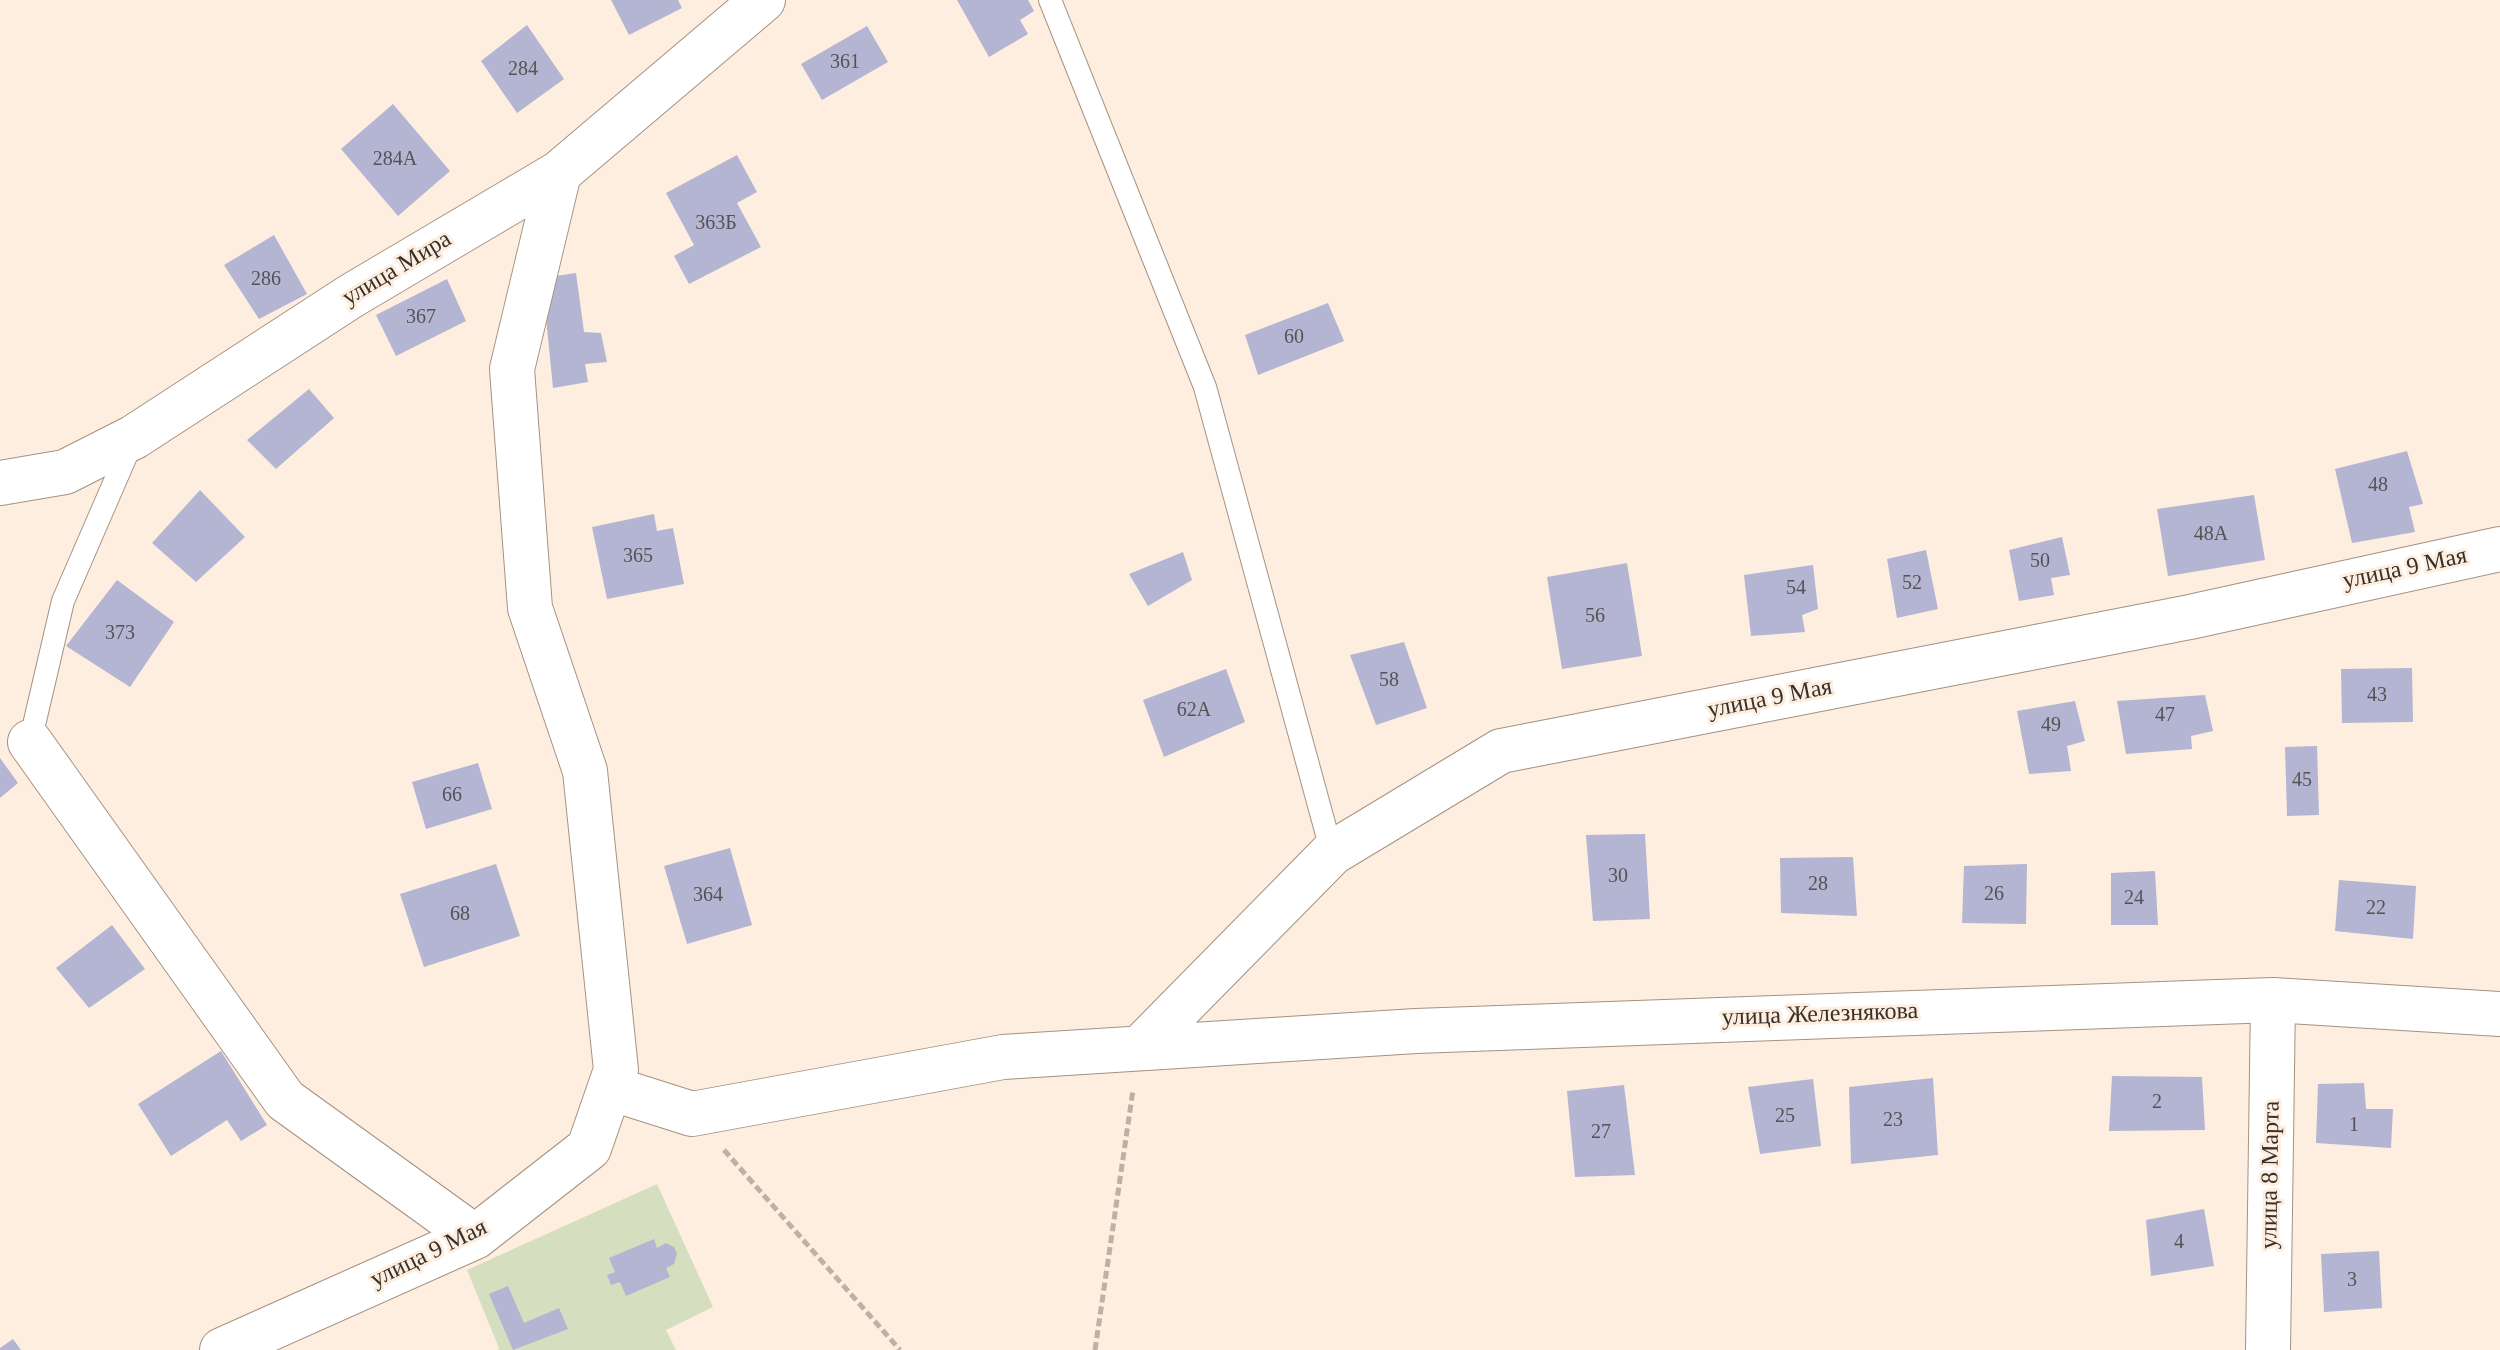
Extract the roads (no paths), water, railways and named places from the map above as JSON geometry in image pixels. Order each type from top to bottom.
[{"type":"street","name":"улица Мира","points":[[0,483],[65,472],[134,437],[351,296],[559,173],[763,0]]},
{"type":"street","points":[[559,173],[512,369],[530,608],[585,771],[613,1079]]},
{"type":"street","name":"улица 9 Мая","points":[[1140,1048],[1332,853],[1501,751],[2190,617],[2500,549]]},
{"type":"street","points":[[30,742],[285,1100],[475,1237]]},
{"type":"street","name":"улица Железнякова","points":[[613,1079],[692,1114],[1003,1057],[1416,1031],[2273,1000],[2500,1014]]},
{"type":"street","name":"улица 8 Марта","points":[[2268,1350],[2273,1000]]},
{"type":"street","name":"улица 9 Мая","points":[[222,1350],[475,1237],[589,1148],[613,1079]]},
{"type":"lane","points":[[1050,0],[1205,387],[1332,853]]},
{"type":"lane","points":[[30,742],[63,601],[134,437]]}]
